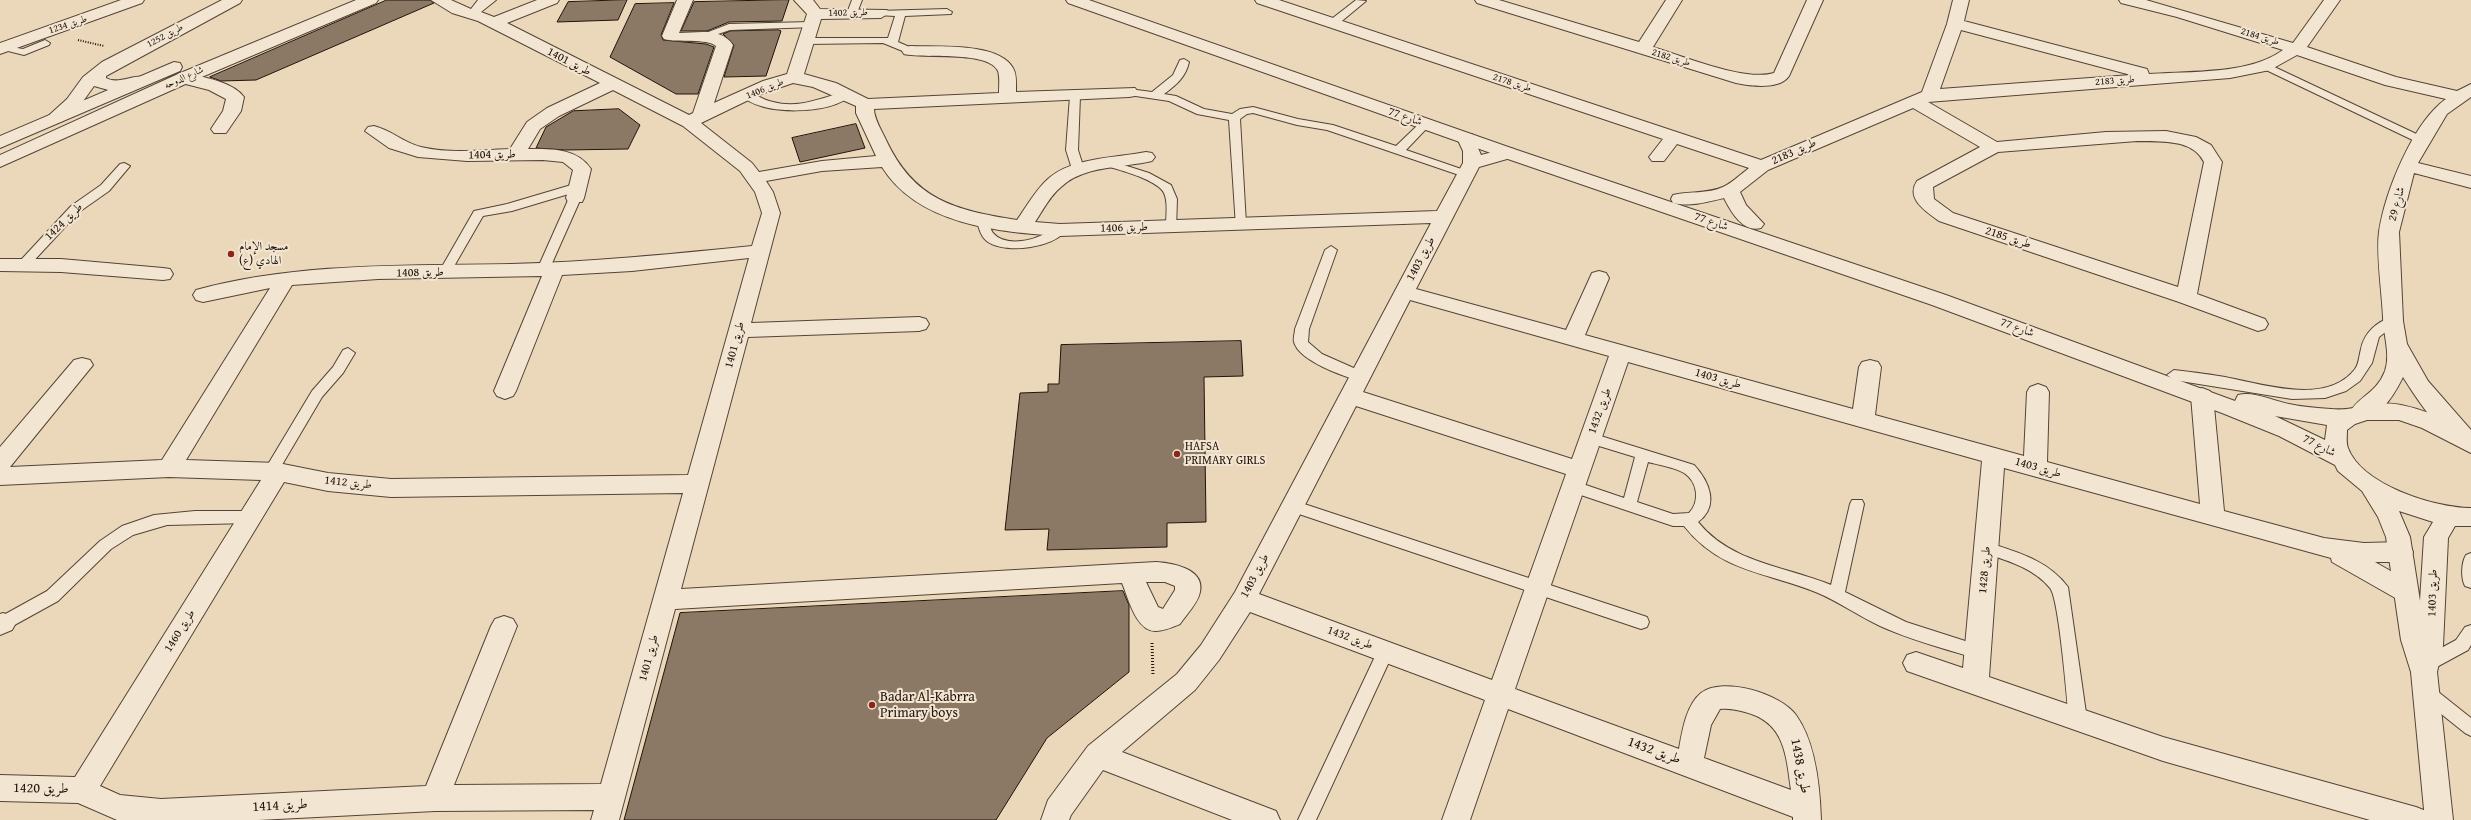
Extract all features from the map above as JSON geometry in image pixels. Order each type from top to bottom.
[{"type":"street","name":"طريق 1234","points":[[2,44],[45,38],[136,0]]},
{"type":"street","name":"طريق 1252","points":[[55,118],[73,103],[89,81],[98,74],[132,53],[234,0]]},
{"type":"street","name":"شارع الدوحه","points":[[0,143],[140,80],[340,0]]},
{"type":"street","name":"شارع الدوحه","points":[[0,162],[184,78],[370,0]]},
{"type":"street","name":"طريق 1401","points":[[439,0],[463,12],[482,10],[612,84],[695,119],[746,167],[764,192],[770,213],[608,808]]},
{"type":"street","points":[[482,10],[550,0]]},
{"type":"street","points":[[684,0],[670,36],[676,38],[703,36],[722,42],[725,45],[695,119]]},
{"type":"street","points":[[794,78],[813,19],[809,4],[802,0]]},
{"type":"street","name":"شارع 77","points":[[1074,0],[1508,153],[1939,300],[2202,396],[2287,430],[2343,459]]},
{"type":"street","name":"شارع 77","points":[[1104,0],[1754,224],[2261,405],[2311,415],[2353,415],[2382,411],[2406,414],[2431,422],[2455,434],[2471,445]]},
{"type":"street","name":"طريق 2178","points":[[1263,0],[1762,166]]},
{"type":"street","name":"طريق 2182","points":[[1483,0],[1742,79],[1765,81],[1781,76],[1814,0]]},
{"type":"street","points":[[1529,14],[1539,0]]},
{"type":"street","points":[[1643,49],[1674,0]]},
{"type":"street","points":[[1961,0],[1955,24],[1921,98],[1994,147]]},
{"type":"street","name":"طريق 2184","points":[[2127,0],[2183,14],[2296,49],[2390,81],[2465,93]]},
{"type":"street","points":[[2296,49],[2332,0]]},
{"type":"street","name":"طريق 1402","points":[[813,19],[855,7],[881,13]]},
{"type":"street","points":[[1955,24],[2159,78]]},
{"type":"street","name":"طريق 2183","points":[[1680,199],[1706,197],[1730,190],[1762,166],[1921,98],[2240,72],[2268,67],[2296,49]]},
{"type":"street","points":[[910,51],[978,54],[998,61],[1004,67],[1006,74],[1007,98]]},
{"type":"street","points":[[98,74],[97,80],[102,84],[112,86],[140,80]]},
{"type":"street","points":[[184,78],[215,86],[235,97],[232,111],[220,129]]},
{"type":"street","name":"طريق 1406","points":[[695,119],[778,81],[794,78],[810,80],[864,104],[1075,96],[1129,92]]},
{"type":"street","name":"طريق 2184","points":[[2390,81],[2440,111]]},
{"type":"street","points":[[516,154],[533,126],[553,112],[612,84]]},
{"type":"street","name":"شارع 29","points":[[2353,415],[2379,398],[2391,382],[2396,370],[2397,345],[2393,321],[2389,232],[2408,166],[2440,111],[2465,93]]},
{"type":"street","name":"طريق 1406","points":[[864,104],[865,113],[889,161],[896,173],[914,192],[943,206],[983,221],[1021,228],[1060,230],[1444,217]]},
{"type":"street","name":"طريق 1404","points":[[374,131],[400,147],[418,152],[440,155],[559,155],[574,160],[582,169],[576,192]]},
{"type":"street","name":"طريق 2185","points":[[2186,297],[2213,162],[2205,149],[2188,140],[2168,136],[2070,140],[1994,147],[1924,185],[1925,201],[1946,217],[2186,297],[2258,324]]},
{"type":"street","points":[[1658,157],[1673,137]]},
{"type":"street","points":[[1466,138],[1472,150],[1469,168]]},
{"type":"street","points":[[1469,168],[1508,153]]},
{"type":"street","points":[[1021,228],[1054,183],[1078,170],[1146,157]]},
{"type":"street","points":[[754,178],[822,166],[889,161]]},
{"type":"street","points":[[2408,166],[2471,182]]},
{"type":"street","name":"طريق 1403","points":[[1054,820],[1058,809],[1098,755],[1194,674],[1210,655],[1244,599],[1469,168]]},
{"type":"street","points":[[1730,190],[1738,208],[1754,224]]},
{"type":"street","name":"طريق 1408","points":[[203,295],[243,285],[324,276],[549,270],[617,266],[760,251]]},
{"type":"street","points":[[0,265],[70,265],[110,271],[163,274]]},
{"type":"street","points":[[505,391],[549,270]]},
{"type":"street","points":[[1573,339],[1599,278]]},
{"type":"street","points":[[170,468],[285,281]]},
{"type":"street","name":"طريق 1403","points":[[1404,292],[2324,548],[2364,553],[2401,552]]},
{"type":"street","points":[[739,330],[919,324]]},
{"type":"street","name":"شارع 29","points":[[2397,345],[2404,361],[2426,394],[2471,445]]},
{"type":"street","name":"طريق 1432","points":[[1456,820],[1621,352]]},
{"type":"street","points":[[0,463],[82,366]]},
{"type":"street","points":[[1863,420],[1870,367]]},
{"type":"street","points":[[2035,467],[2038,392]]},
{"type":"street","points":[[1350,396],[1577,479]]},
{"type":"street","points":[[2202,396],[2213,517]]},
{"type":"street","points":[[2353,415],[2336,429],[2336,443],[2343,459],[2355,473],[2371,486],[2408,506],[2459,517]]},
{"type":"street","name":"طريق 1428","points":[[1975,684],[1994,456]]},
{"type":"street","name":"طريق 1412","points":[[0,476],[170,468],[275,472],[328,482],[392,488],[697,484]]},
{"type":"street","name":"طريق 1460","points":[[82,790],[250,518],[275,472]]},
{"type":"street","name":"طريق 1403","points":[[2371,486],[2391,519],[2401,552],[2415,650],[2426,676]]},
{"type":"street","name":"طريق 1403","points":[[2439,820],[2426,676],[2431,637],[2434,549],[2436,537],[2459,517]]},
{"type":"street","name":"طريق 1403","points":[[2324,548],[2365,568],[2406,592]]},
{"type":"street","points":[[664,600],[1130,573],[1177,574],[1187,582],[1188,592],[1171,617],[1161,621],[1151,618],[1130,573]]},
{"type":"street","name":"طريق 1432","points":[[1244,599],[1689,765],[1807,814]]},
{"type":"street","points":[[435,798],[504,626]]},
{"type":"street","points":[[1916,663],[2163,749],[2416,820]]},
{"type":"street","name":"طريق 1438","points":[[1689,765],[1700,720],[1709,702],[1719,697],[1732,697],[1760,704],[1781,716],[1793,730],[1800,761],[1807,814]]},
{"type":"street","points":[[1098,755],[1266,820]]},
{"type":"street","name":"طريق 1420","points":[[0,788],[82,790]]},
{"type":"street","name":"طريق 1414","points":[[82,790],[100,802],[120,810],[161,812],[435,798],[608,808]]},
{"type":"lane","points":[[1333,23],[1361,1]]},
{"type":"lane","points":[[881,13],[947,12]]},
{"type":"lane","points":[[892,44],[901,13]]},
{"type":"lane","points":[[703,36],[729,27],[813,19]]},
{"type":"lane","points":[[2,44],[24,52],[45,38]]},
{"type":"lane","points":[[806,41],[883,40],[900,49],[910,51]]},
{"type":"lane","points":[[1155,95],[1175,80],[1183,68],[1184,62]]},
{"type":"lane","points":[[2268,67],[2423,141]]},
{"type":"lane","points":[[1129,92],[1179,100],[1206,114],[1234,118]]},
{"type":"lane","points":[[747,95],[765,105],[791,108],[820,104],[845,95]]},
{"type":"lane","points":[[1075,96],[1072,150],[1078,170]]},
{"type":"lane","points":[[1240,224],[1234,118],[1238,114],[1253,110],[1297,122],[1338,130],[1399,150],[1469,168]]},
{"type":"lane","points":[[1399,150],[1425,124]]},
{"type":"lane","points":[[1111,164],[1150,177],[1167,188],[1171,199],[1172,227]]},
{"type":"lane","name":"طريق 1424","points":[[24,264],[75,209],[105,188],[124,166]]},
{"type":"lane","points":[[549,270],[576,192]]},
{"type":"lane","points":[[446,272],[476,216],[481,212],[508,208],[576,192]]},
{"type":"lane","points":[[983,221],[987,234],[1011,245],[1022,246],[1044,241],[1060,230]]},
{"type":"lane","points":[[1331,250],[1302,329],[1301,342],[1303,347],[1314,355],[1360,376]]},
{"type":"lane","points":[[2174,375],[2209,379],[2270,392],[2292,394],[2330,391],[2345,385],[2356,377],[2363,368],[2369,339],[2379,329],[2393,321]]},
{"type":"lane","points":[[275,472],[317,394],[338,370],[348,354]]},
{"type":"lane","points":[[1577,479],[1629,505],[1673,520],[1689,521],[1698,516],[1701,511],[1703,490],[1700,479],[1682,465],[1591,438]]},
{"type":"lane","points":[[1629,505],[1643,454]]},
{"type":"lane","points":[[1836,596],[1857,504]]},
{"type":"lane","points":[[1292,506],[1641,622]]},
{"type":"lane","points":[[1,624],[54,595],[102,545],[127,530],[148,523],[167,520],[250,518]]},
{"type":"lane","points":[[1689,521],[1704,540],[1726,556],[1753,567],[1809,584],[1893,625],[1978,652]]},
{"type":"lane","points":[[1986,548],[2038,567],[2057,583],[2062,592],[2078,720]]},
{"type":"lane","points":[[2471,559],[2471,582]]},
{"type":"lane","points":[[2426,676],[2468,642]]},
{"type":"lane","points":[[1307,820],[1386,651]]},
{"type":"lane","name":"طريق 1403","points":[[2426,676],[2471,728]]},
{"type":"path","points":[[45,38],[132,53]]},
{"type":"path","points":[[1151,618],[1153,680]]},
{"type":"building","points":[[387,0],[430,0],[434,3],[256,80],[221,81],[210,77]]},
{"type":"building","points":[[627,0],[618,20],[557,22],[568,2]]},
{"type":"building","points":[[789,0],[782,21],[729,22],[707,31],[681,31],[694,2]]},
{"type":"building","points":[[674,3],[661,35],[663,40],[706,44],[714,47],[698,94],[676,94],[610,57],[635,4]]},
{"type":"building","points":[[730,31],[781,31],[766,76],[724,77],[734,45],[723,34]]},
{"type":"building","points":[[619,109],[640,125],[628,149],[565,150],[536,148],[546,127],[573,111]]},
{"type":"building","points":[[856,124],[865,148],[800,162],[792,138]]},
{"type":"building","name":"HAFSA PRIMARY GIRLS","points":[[1241,341],[1243,376],[1204,377],[1206,522],[1167,523],[1167,547],[1047,550],[1049,529],[1005,530],[1020,393],[1048,392],[1048,384],[1059,384],[1061,345]]},
{"type":"building","name":"Badar Al-Kabrra Primary boys","points":[[1123,591],[1129,605],[1129,672],[1047,738],[996,820],[624,820],[680,613]]},
{"type":"place","name":"مسجد الإمام الهادي (ع)","points":[[231,254]]},
{"type":"place","name":"HAFSA PRIMARY GIRLS","points":[[1177,454]]},
{"type":"place","name":"Badar Al-Kabrra Primary boys","points":[[872,705]]}]
